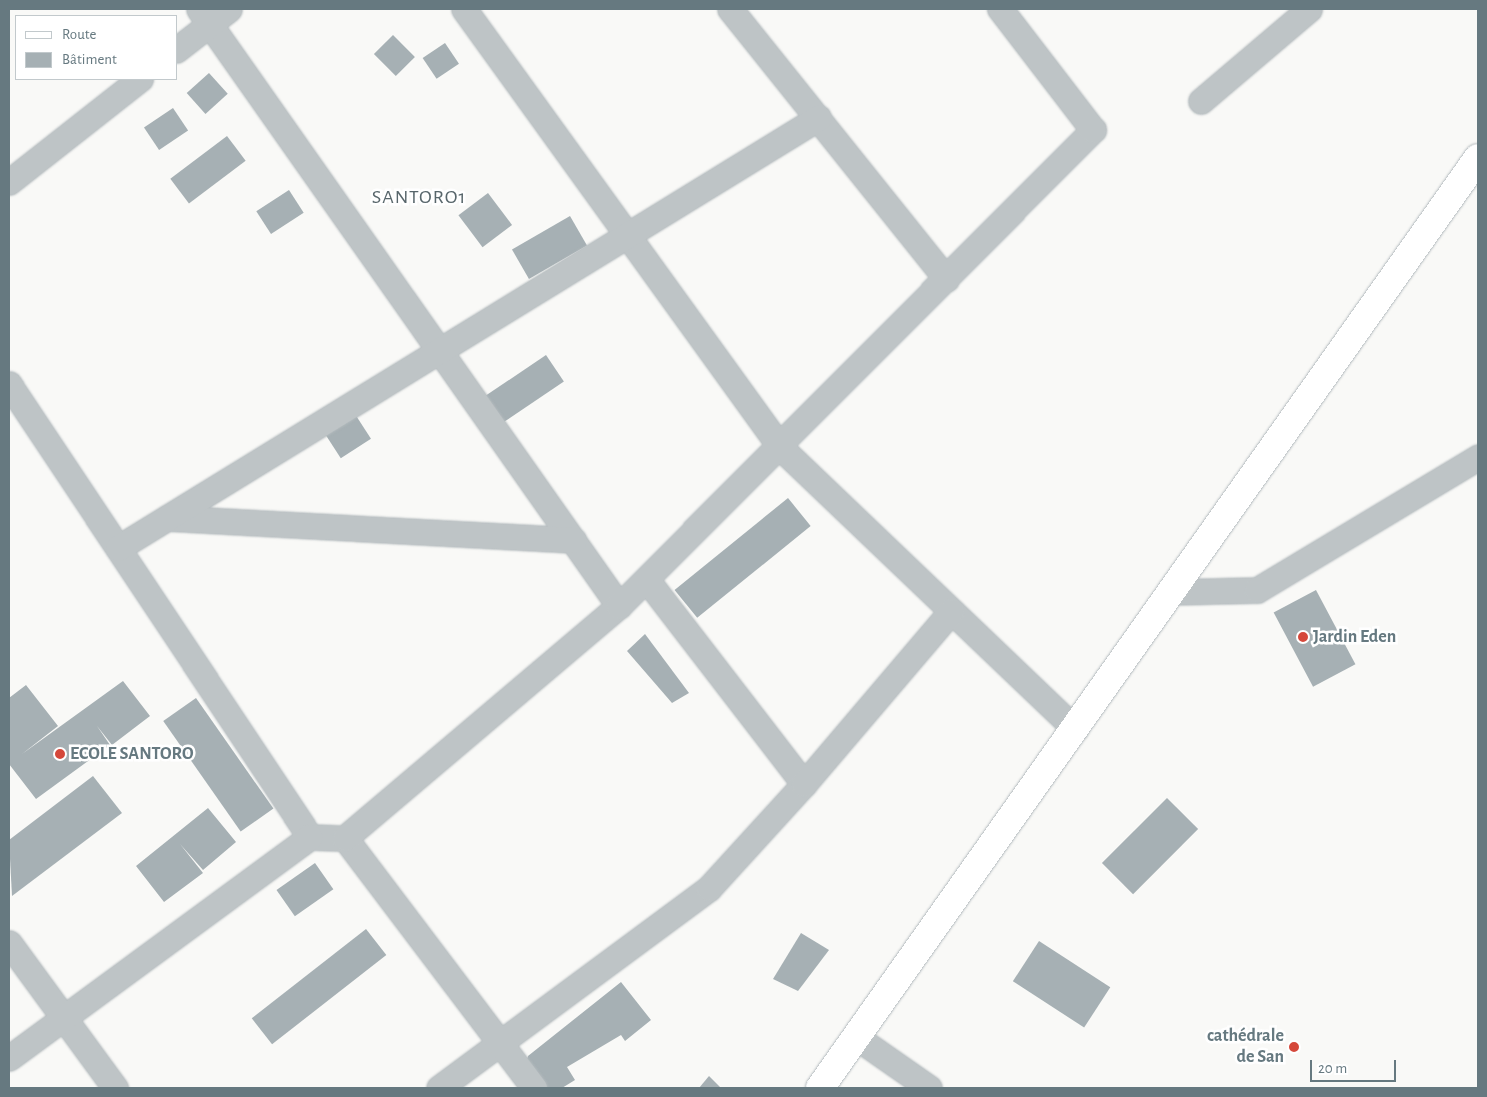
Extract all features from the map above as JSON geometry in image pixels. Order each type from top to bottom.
[{"type":"main road","points":[[820,1088],[1478,158]]},
{"type":"street","points":[[178,48],[204,16],[228,9]]},
{"type":"street","points":[[464,9],[781,448],[1075,728]]},
{"type":"street","points":[[730,9],[946,279]]},
{"type":"street","points":[[9,1058],[310,837],[345,838],[619,606],[781,448],[1093,130],[1000,9]]},
{"type":"street","points":[[1201,100],[1309,9]]},
{"type":"street","points":[[204,16],[619,606]]},
{"type":"street","points":[[9,182],[139,80]]},
{"type":"street","points":[[118,548],[818,118]]},
{"type":"street","points":[[9,384],[310,837]]},
{"type":"street","points":[[1171,592],[1257,590],[1478,457]]},
{"type":"street","points":[[167,518],[573,540]]},
{"type":"street","points":[[646,580],[804,784]]},
{"type":"street","points":[[439,1088],[709,888],[804,784],[951,611]]},
{"type":"street","points":[[345,838],[534,1088]]},
{"type":"street","points":[[9,943],[115,1088]]},
{"type":"street","points":[[856,1037],[929,1088]]},
{"type":"building","points":[[393,35],[415,57],[396,76],[374,54]]},
{"type":"building","points":[[445,43],[459,64],[437,79],[423,58]]},
{"type":"building","points":[[209,73],[228,94],[205,114],[187,93]]},
{"type":"building","points":[[173,108],[188,130],[159,150],[144,128]]},
{"type":"building","points":[[227,136],[246,161],[189,203],[170,179]]},
{"type":"building","points":[[289,190],[304,213],[271,234],[256,211]]},
{"type":"building","points":[[488,193],[512,225],[483,247],[458,215]]},
{"type":"building","points":[[570,216],[587,245],[529,279],[512,250]]},
{"type":"building","points":[[546,355],[564,382],[503,422],[485,396]]},
{"type":"building","points":[[353,411],[371,439],[341,458],[323,431]]},
{"type":"building","points":[[788,498],[811,526],[697,618],[675,590]]},
{"type":"building","points":[[1316,590],[1355,664],[1313,687],[1274,613]]},
{"type":"building","points":[[645,634],[689,693],[672,703],[627,651]]},
{"type":"building","points":[[123,681],[150,716],[112,745],[97,726],[110,745],[36,799],[9,764],[9,698],[26,685],[58,726],[22,754]]},
{"type":"building","points":[[196,698],[273,809],[241,832],[163,721]]},
{"type":"building","points":[[93,776],[122,813],[12,896],[9,840]]},
{"type":"building","points":[[1167,798],[1198,829],[1133,894],[1102,863]]},
{"type":"building","points":[[208,808],[236,842],[203,870],[180,844],[203,873],[164,902],[136,866]]},
{"type":"building","points":[[315,863],[333,889],[295,916],[276,890]]},
{"type":"building","points":[[366,929],[386,955],[272,1044],[252,1018]]},
{"type":"building","points":[[801,933],[829,950],[798,991],[773,979]]},
{"type":"building","points":[[1039,941],[1110,987],[1084,1028],[1013,981]]},
{"type":"building","points":[[621,982],[651,1020],[625,1041],[621,1035],[567,1067],[575,1080],[562,1088],[546,1088],[526,1063],[528,1056]]},
{"type":"building","points":[[709,1076],[721,1088],[699,1088]]},
{"type":"place","name":"Jardin Eden","points":[[1303,637]]},
{"type":"place","name":"ECOLE SANTORO","points":[[60,754]]},
{"type":"place","name":"cathédrale de San","points":[[1294,1047]]},
{"type":"district","name":"SANTORO1","points":[[419,197]]}]
